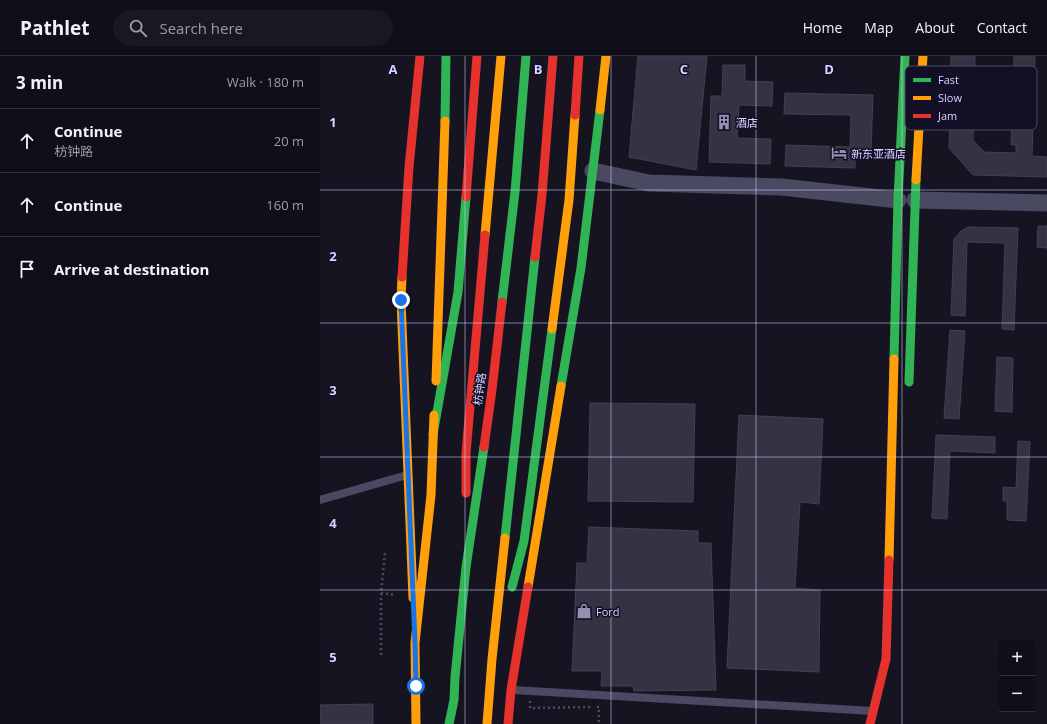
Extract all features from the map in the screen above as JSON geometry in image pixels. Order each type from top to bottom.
[{"type":"main road","points":[[416,724],[415,643],[401,300],[409,167],[420,56]]},
{"type":"main road","points":[[415,643],[431,494],[444,159],[446,56]]},
{"type":"main road","points":[[433,435],[458,292],[477,56]]},
{"type":"main road","points":[[466,567],[466,453],[501,56]]},
{"type":"main road","name":"枋钟路","points":[[449,724],[454,700],[466,567],[492,390],[515,192],[526,56]]},
{"type":"main road","points":[[486,724],[542,195],[553,56]]},
{"type":"main road","points":[[510,593],[524,541],[569,200],[579,56]]},
{"type":"main road","points":[[508,724],[511,690],[582,268],[606,56]]},
{"type":"main road","points":[[870,724],[886,659],[898,200],[905,56]]},
{"type":"main road","points":[[922,66],[923,56]]},
{"type":"main road","points":[[908,390],[919,130]]},
{"type":"main road","points":[[492,659],[506,608]]},
{"type":"main road","points":[[453,724],[454,700]]},
{"type":"street","points":[[593,171],[649,183],[782,187],[898,200]]},
{"type":"street","points":[[915,200],[1047,203]]},
{"type":"lane","points":[[320,500],[408,474]]},
{"type":"lane","points":[[511,690],[873,712]]},
{"type":"path","points":[[381,655],[381,593],[385,553]]},
{"type":"path","points":[[530,708],[599,707],[599,724]]},
{"type":"building","points":[[638,56],[707,56],[696,170],[629,157]]},
{"type":"building","points":[[951,56],[975,56],[975,66],[951,66]]},
{"type":"building","points":[[1014,56],[1035,56],[1035,66],[1014,66]]},
{"type":"building","name":"酒店","points":[[723,65],[745,65],[745,81],[773,82],[772,106],[739,105],[737,138],[771,139],[770,164],[709,162],[711,96],[722,96]]},
{"type":"building","points":[[785,93],[873,95],[871,152],[855,152],[855,168],[785,166],[786,145],[850,147],[851,115],[784,114]]},
{"type":"building","points":[[949,130],[973,130],[973,140],[984,152],[1016,153],[1016,145],[1011,145],[1012,130],[1033,130],[1032,156],[1047,157],[1047,177],[973,175],[949,148]]},
{"type":"building","points":[[1038,226],[1047,226],[1047,248],[1037,247]]},
{"type":"building","points":[[968,227],[1018,228],[1014,330],[1002,329],[1005,243],[967,242],[965,316],[951,315],[954,239],[961,231]]},
{"type":"building","points":[[950,330],[965,331],[959,419],[944,418]]},
{"type":"building","points":[[997,357],[1013,358],[1012,412],[995,411]]},
{"type":"building","points":[[590,403],[695,404],[693,502],[588,501]]},
{"type":"building","points":[[739,415],[823,419],[819,504],[800,502],[795,588],[820,590],[819,672],[727,668]]},
{"type":"building","points":[[936,435],[995,437],[995,453],[950,451],[947,519],[932,518]]},
{"type":"building","points":[[1018,441],[1030,442],[1026,521],[1007,520],[1007,501],[1003,501],[1003,487],[1016,488]]},
{"type":"building","points":[[589,527],[698,531],[698,543],[711,543],[716,690],[634,691],[633,686],[601,686],[602,671],[572,671],[577,563],[587,563]]},
{"type":"building","points":[[373,704],[373,724],[320,724],[320,705]]},
{"type":"traffic: fast","points":[[445,121],[446,56]]},
{"type":"traffic: fast","points":[[502,302],[515,192],[526,56]]},
{"type":"traffic: fast","points":[[894,359],[898,200],[905,56]]},
{"type":"traffic: fast","points":[[561,386],[581,268],[600,110]]},
{"type":"traffic: fast","points":[[909,382],[916,180]]},
{"type":"traffic: fast","points":[[433,435],[458,292],[466,197]]},
{"type":"traffic: fast","points":[[505,538],[535,257]]},
{"type":"traffic: fast","points":[[512,587],[524,541],[552,329]]},
{"type":"traffic: fast","points":[[449,724],[454,700],[466,567],[484,447]]},
{"type":"traffic: slow","points":[[485,235],[501,56]]},
{"type":"traffic: slow","points":[[600,110],[606,56]]},
{"type":"traffic: slow","points":[[922,66],[923,56]]},
{"type":"traffic: slow","points":[[552,329],[569,200],[575,115]]},
{"type":"traffic: slow","points":[[436,381],[445,121]]},
{"type":"traffic: slow","points":[[916,180],[919,130]]},
{"type":"traffic: slow","points":[[402,277],[401,300],[413,598]]},
{"type":"traffic: slow","points":[[889,560],[894,359]]},
{"type":"traffic: slow","points":[[528,587],[561,386]]},
{"type":"traffic: slow","points":[[416,724],[415,643],[431,495],[434,415]]},
{"type":"traffic: slow","points":[[487,724],[492,659],[505,538]]},
{"type":"traffic: jam","points":[[402,277],[409,167],[420,56]]},
{"type":"traffic: jam","points":[[466,197],[477,56]]},
{"type":"traffic: jam","points":[[535,257],[542,195],[553,56]]},
{"type":"traffic: jam","points":[[575,115],[579,56]]},
{"type":"traffic: jam","points":[[466,493],[466,453],[485,235]]},
{"type":"traffic: jam","points":[[484,447],[502,302]]},
{"type":"traffic: jam","points":[[870,724],[886,659],[889,560]]},
{"type":"traffic: jam","points":[[508,724],[511,690],[528,587]]},
{"type":"place","name":"酒店","points":[[724,122]]},
{"type":"place","name":"新东亚酒店","points":[[839,153]]},
{"type":"place","name":"Ford","points":[[584,611]]},
{"type":"route","points":[[401,300],[416,686]]}]
